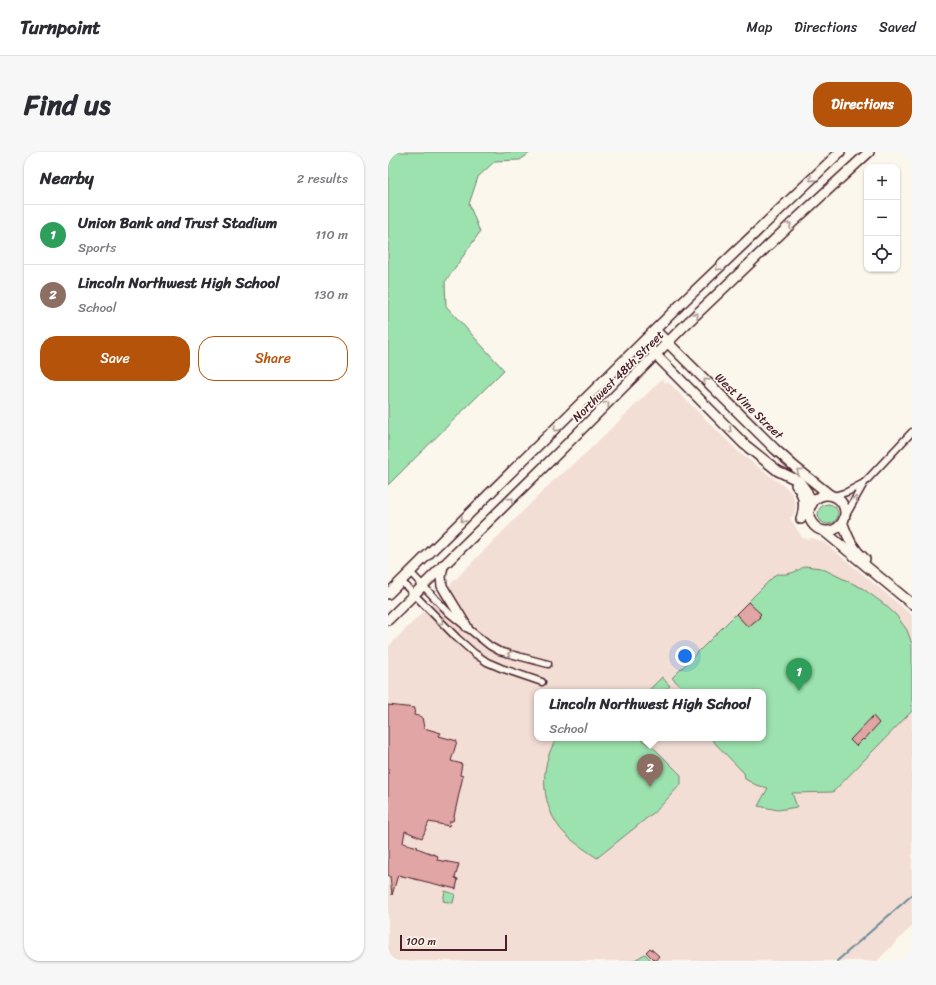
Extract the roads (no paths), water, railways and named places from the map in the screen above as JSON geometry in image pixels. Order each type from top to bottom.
[{"type":"main road","name":"Northwest 48th Street","points":[[388,594],[736,250],[840,152]]},
{"type":"main road","name":"Northwest 48th Street","points":[[388,620],[560,452],[655,355],[792,223],[869,152]]},
{"type":"main road","name":"West Vine Street","points":[[656,330],[785,458],[832,496]]},
{"type":"main road","points":[[643,342],[744,444],[760,458],[786,476],[798,488],[802,494],[804,510],[801,519]]},
{"type":"main road","points":[[786,476],[799,481],[808,492],[812,504]]},
{"type":"main road","points":[[912,598],[859,554],[850,542],[844,519],[843,503],[839,499],[832,496],[820,497],[812,504],[809,511],[811,522],[912,604]]},
{"type":"main road","points":[[825,532],[835,530],[844,519]]},
{"type":"main road","points":[[443,565],[441,577],[442,586],[467,627]]},
{"type":"street","points":[[844,519],[864,483],[912,432]]},
{"type":"street","points":[[832,496],[847,492],[864,483]]},
{"type":"street","points":[[410,572],[449,613],[478,638],[499,651],[548,664]]},
{"type":"street","points":[[401,581],[452,633],[474,653],[487,662],[501,668],[542,682]]},
{"type":"waterway","points":[[837,961],[912,895]]},
{"type":"place","name":"Union Bank and Trust Stadium","points":[[799,691]]},
{"type":"place","name":"Lincoln Northwest High School","points":[[650,787]]}]
